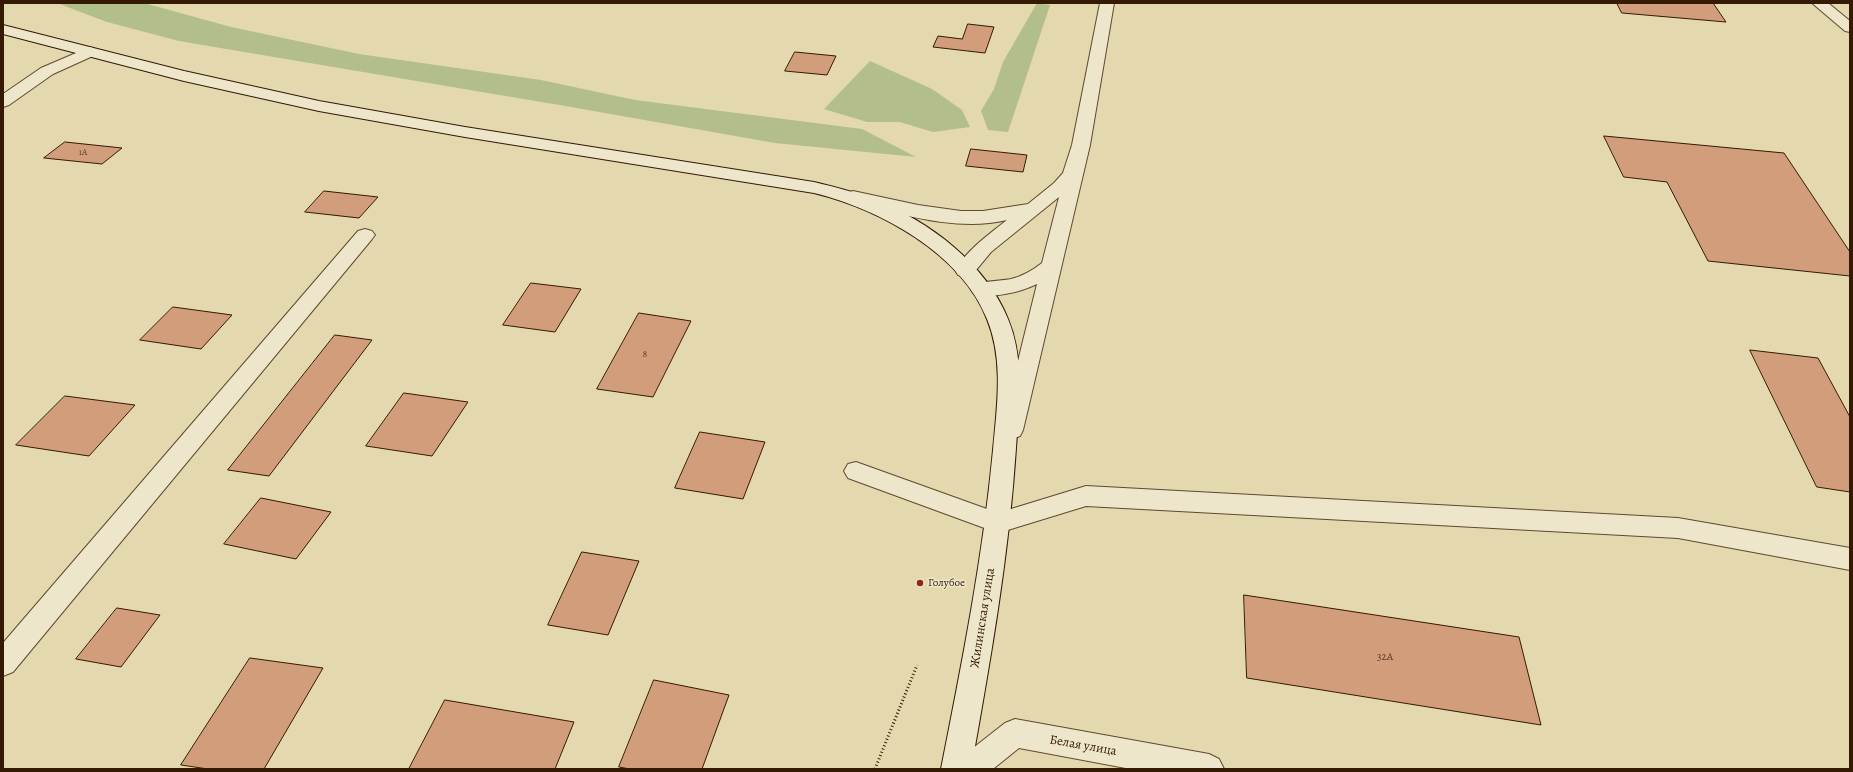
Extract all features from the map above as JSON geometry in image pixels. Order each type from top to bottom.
[{"type":"street","points":[[1004,466],[1079,151],[1107,3]]},
{"type":"street","points":[[1819,3],[1850,28]]},
{"type":"street","points":[[3,29],[211,83],[373,116],[455,131],[786,183],[919,211],[974,218],[994,217],[1013,214],[1032,207],[1048,197]]},
{"type":"street","points":[[3,102],[47,71],[90,52]]},
{"type":"street","points":[[965,270],[984,248],[1060,187],[1070,174],[1079,151]]},
{"type":"street","points":[[847,196],[898,218],[924,235],[965,270],[981,289],[998,318],[1006,346],[1009,376],[1004,466]]},
{"type":"street","points":[[3,663],[365,234]]},
{"type":"street","points":[[981,289],[1004,287],[1025,282],[1052,266]]},
{"type":"street","name":"Жилинская улица","points":[[956,769],[998,523],[1004,466]]},
{"type":"street","points":[[856,471],[998,523],[1086,496],[1678,528],[1841,559],[1850,559]]},
{"type":"street","name":"Белая улица","points":[[969,769],[1014,733],[1209,769]]},
{"type":"path","points":[[875,769],[917,665]]},
{"type":"green space","points":[[57,3],[144,3],[231,27],[359,54],[541,80],[635,100],[862,129],[916,157],[775,143],[179,41],[107,22]]},
{"type":"green space","points":[[1037,3],[1050,5],[1008,132],[988,130],[981,111],[994,89],[1003,62]]},
{"type":"green space","points":[[870,61],[932,89],[962,110],[970,127],[933,132],[900,122],[867,122],[824,109]]},
{"type":"building","points":[[1617,3],[1713,3],[1726,22],[1622,13]]},
{"type":"building","points":[[968,24],[994,27],[985,53],[933,47],[938,36],[962,39]]},
{"type":"building","points":[[795,52],[836,56],[827,75],[785,71]]},
{"type":"building","points":[[1604,136],[1784,153],[1850,252],[1850,276],[1708,261],[1667,182],[1624,177]]},
{"type":"building","points":[[65,142],[122,148],[102,164],[44,158]]},
{"type":"building","points":[[971,149],[1027,155],[1023,172],[966,166]]},
{"type":"building","points":[[324,191],[378,197],[359,218],[305,212]]},
{"type":"building","points":[[531,283],[581,289],[555,332],[503,325]]},
{"type":"building","points":[[173,307],[232,315],[201,349],[140,340]]},
{"type":"building","points":[[639,313],[691,321],[653,397],[597,389]]},
{"type":"building","points":[[335,335],[372,340],[269,476],[228,470]]},
{"type":"building","points":[[1750,350],[1818,358],[1850,417],[1850,492],[1817,487]]},
{"type":"building","points":[[404,393],[468,402],[432,456],[366,446]]},
{"type":"building","points":[[65,396],[135,405],[89,456],[16,445]]},
{"type":"building","points":[[700,432],[765,442],[743,499],[675,488]]},
{"type":"building","points":[[261,498],[331,512],[296,559],[224,544]]},
{"type":"building","points":[[582,552],[639,561],[608,635],[548,625]]},
{"type":"building","points":[[1244,595],[1519,637],[1541,725],[1247,678]]},
{"type":"building","points":[[117,608],[160,615],[121,667],[76,659]]},
{"type":"building","points":[[250,658],[323,668],[264,769],[208,769],[181,765]]},
{"type":"building","points":[[654,680],[729,695],[702,769],[630,769],[619,767]]},
{"type":"building","points":[[445,700],[574,722],[555,769],[409,769]]},
{"type":"place","name":"Голубое","points":[[920,583]]}]
